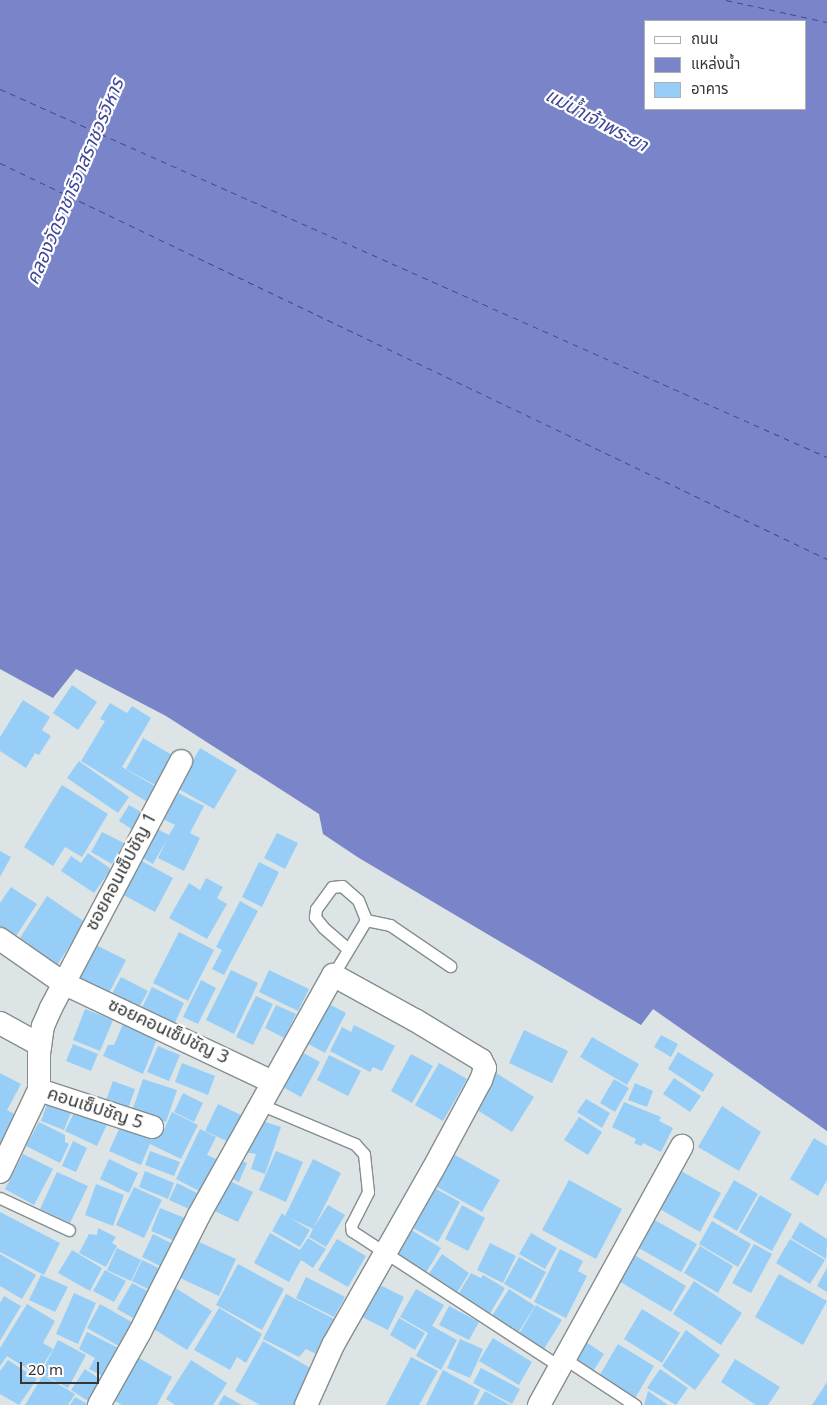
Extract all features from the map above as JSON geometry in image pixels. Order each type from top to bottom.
[{"type":"street","name":"ซอยคอนเซ็ปชัญ 1","points":[[39,1090],[40,1045],[43,1026],[63,983],[180,761]]},
{"type":"street","name":"ซอยคอนเซ็ปชัญ 3","points":[[0,939],[63,983],[272,1082]]},
{"type":"street","points":[[99,1405],[140,1332],[199,1215],[333,975],[415,1020],[481,1060],[485,1068],[481,1080],[332,1345],[306,1405]]},
{"type":"street","points":[[0,1023],[40,1045]]},
{"type":"street","points":[[0,1172],[39,1090]]},
{"type":"street","name":"คอนเซ็ปชัญ 5","points":[[39,1090],[152,1127]]},
{"type":"street","points":[[538,1405],[682,1146]]},
{"type":"lane","points":[[348,949],[323,927],[315,917],[316,909],[332,887],[342,886],[358,900],[366,920]]},
{"type":"lane","points":[[333,975],[366,920]]},
{"type":"lane","points":[[366,920],[390,925],[450,966]]},
{"type":"lane","points":[[262,1105],[355,1144],[364,1154],[368,1192],[350,1228],[384,1254],[635,1405]]},
{"type":"lane","points":[[0,1198],[69,1230]]},
{"type":"water","points":[[0,0],[827,0],[827,1131],[653,1009],[641,1025],[359,858],[323,834],[319,814],[166,716],[76,669],[53,698],[0,669]]},
{"type":"building","points":[[72,685],[97,702],[78,730],[53,713]]},
{"type":"building","points":[[23,700],[50,717],[42,730],[51,736],[39,755],[35,753],[26,768],[0,751],[0,737]]},
{"type":"building","points":[[110,703],[127,713],[132,706],[151,718],[122,767],[158,788],[149,803],[81,761],[105,721],[100,719]]},
{"type":"building","points":[[143,738],[174,756],[157,786],[126,769]]},
{"type":"building","points":[[200,748],[237,770],[214,809],[177,788]]},
{"type":"building","points":[[79,761],[129,797],[118,813],[67,778]]},
{"type":"building","points":[[62,785],[108,814],[82,857],[65,847],[53,866],[24,847]]},
{"type":"building","points":[[170,789],[204,806],[190,833],[200,838],[184,871],[158,858],[167,839],[153,864],[136,854],[151,826],[169,835],[175,825],[157,816]]},
{"type":"building","points":[[129,805],[143,813],[133,830],[119,821]]},
{"type":"building","points":[[102,832],[124,843],[112,864],[91,852]]},
{"type":"building","points":[[277,833],[298,843],[285,869],[264,858]]},
{"type":"building","points":[[0,851],[11,857],[0,877]]},
{"type":"building","points":[[88,853],[111,869],[94,893],[61,871],[71,856],[81,863]]},
{"type":"building","points":[[138,859],[173,878],[155,912],[120,893]]},
{"type":"building","points":[[259,862],[279,872],[262,907],[242,897]]},
{"type":"building","points":[[206,878],[223,887],[217,898],[227,904],[207,939],[169,918],[189,883],[200,890]]},
{"type":"building","points":[[11,887],[37,904],[14,939],[0,930],[0,903]]},
{"type":"building","points":[[47,896],[85,922],[56,967],[18,941]]},
{"type":"building","points":[[240,901],[258,911],[224,975],[212,969],[222,950],[216,947]]},
{"type":"building","points":[[179,932],[214,950],[188,1001],[153,983]]},
{"type":"building","points":[[90,942],[126,960],[106,999],[70,980]]},
{"type":"building","points":[[231,970],[258,983],[234,1034],[206,1020]]},
{"type":"building","points":[[269,970],[309,989],[298,1011],[259,992]]},
{"type":"building","points":[[121,977],[148,991],[135,1015],[108,1001]]},
{"type":"building","points":[[201,980],[216,988],[198,1024],[183,1017]]},
{"type":"building","points":[[152,987],[184,1003],[171,1031],[138,1016]]},
{"type":"building","points":[[256,996],[273,1004],[253,1045],[236,1037]]},
{"type":"building","points":[[323,1001],[346,1013],[325,1053],[301,1040]]},
{"type":"building","points":[[276,1005],[296,1014],[284,1038],[265,1028]]},
{"type":"building","points":[[85,1009],[113,1020],[100,1051],[73,1040]]},
{"type":"building","points":[[123,1024],[157,1039],[143,1074],[103,1056],[108,1045],[114,1045]]},
{"type":"building","points":[[354,1025],[395,1046],[382,1071],[373,1067],[370,1072],[330,1051],[342,1027],[351,1032]]},
{"type":"building","points":[[524,1030],[568,1051],[552,1083],[509,1063]]},
{"type":"building","points":[[661,1035],[678,1044],[671,1057],[654,1047]]},
{"type":"building","points":[[592,1037],[639,1064],[627,1085],[580,1057]]},
{"type":"building","points":[[73,1044],[98,1054],[91,1071],[66,1061]]},
{"type":"building","points":[[158,1046],[180,1055],[169,1081],[147,1072]]},
{"type":"building","points":[[296,1049],[320,1062],[301,1097],[277,1084]]},
{"type":"building","points":[[678,1052],[714,1074],[703,1092],[668,1069]]},
{"type":"building","points":[[411,1054],[433,1066],[412,1103],[391,1091]]},
{"type":"building","points":[[329,1055],[361,1071],[348,1096],[317,1080]]},
{"type":"building","points":[[182,1063],[215,1076],[208,1095],[175,1082]]},
{"type":"building","points":[[439,1063],[467,1079],[443,1121],[415,1105]]},
{"type":"building","points":[[0,1073],[21,1084],[7,1110],[22,1118],[0,1162]]},
{"type":"building","points":[[496,1073],[534,1097],[512,1132],[474,1108]]},
{"type":"building","points":[[674,1078],[701,1096],[690,1112],[663,1094]]},
{"type":"building","points":[[143,1079],[177,1090],[166,1122],[132,1111]]},
{"type":"building","points":[[614,1079],[629,1088],[615,1112],[600,1103]]},
{"type":"building","points":[[113,1081],[135,1089],[126,1114],[104,1106]]},
{"type":"building","points":[[635,1083],[653,1091],[647,1107],[628,1100]]},
{"type":"building","points":[[183,1093],[203,1103],[194,1122],[174,1112]]},
{"type":"building","points":[[50,1096],[74,1105],[64,1130],[41,1121]]},
{"type":"building","points":[[586,1099],[610,1113],[602,1128],[577,1112]]},
{"type":"building","points":[[624,1102],[661,1117],[659,1121],[673,1128],[661,1152],[643,1143],[641,1146],[634,1143],[636,1139],[612,1127]]},
{"type":"building","points":[[218,1104],[241,1115],[229,1142],[205,1131]]},
{"type":"building","points":[[78,1105],[109,1120],[97,1146],[65,1131]]},
{"type":"building","points":[[722,1106],[761,1132],[739,1171],[698,1147]]},
{"type":"building","points":[[172,1112],[198,1125],[181,1159],[150,1144],[141,1165],[109,1151],[120,1127],[148,1139],[154,1127],[163,1132]]},
{"type":"building","points":[[579,1117],[602,1132],[588,1155],[564,1140]]},
{"type":"building","points":[[256,1119],[281,1127],[265,1174],[251,1169],[256,1154],[238,1151]]},
{"type":"building","points":[[39,1122],[65,1135],[65,1142],[69,1144],[60,1163],[26,1146]]},
{"type":"building","points":[[200,1129],[216,1137],[207,1155],[216,1159],[201,1192],[176,1179]]},
{"type":"building","points":[[814,1138],[827,1146],[827,1180],[818,1196],[790,1179]]},
{"type":"building","points":[[73,1141],[87,1148],[76,1172],[62,1166]]},
{"type":"building","points":[[150,1151],[180,1162],[174,1176],[145,1165]]},
{"type":"building","points":[[276,1151],[303,1162],[286,1202],[259,1190]]},
{"type":"building","points":[[448,1151],[500,1180],[482,1212],[430,1183]]},
{"type":"building","points":[[23,1154],[53,1169],[34,1205],[5,1189]]},
{"type":"building","points":[[232,1157],[247,1163],[239,1182],[225,1175]]},
{"type":"building","points":[[109,1159],[138,1173],[129,1193],[100,1179]]},
{"type":"building","points":[[313,1159],[341,1173],[314,1227],[328,1205],[345,1215],[326,1247],[309,1237],[313,1229],[290,1218],[310,1230],[300,1247],[272,1231],[282,1213],[285,1216]]},
{"type":"building","points":[[679,1170],[721,1193],[700,1232],[658,1208]]},
{"type":"building","points":[[145,1171],[174,1183],[168,1199],[139,1187]]},
{"type":"building","points":[[57,1172],[88,1186],[70,1223],[40,1209]]},
{"type":"building","points":[[223,1178],[253,1192],[238,1222],[208,1208]]},
{"type":"building","points":[[569,1180],[622,1209],[596,1259],[542,1230]]},
{"type":"building","points":[[734,1180],[758,1194],[737,1231],[713,1217]]},
{"type":"building","points":[[177,1183],[197,1193],[189,1209],[169,1200]]},
{"type":"building","points":[[96,1184],[124,1195],[113,1226],[85,1215]]},
{"type":"building","points":[[427,1184],[460,1202],[438,1242],[406,1224]]},
{"type":"building","points":[[134,1187],[162,1200],[144,1238],[116,1225]]},
{"type":"building","points":[[760,1195],[792,1214],[772,1251],[739,1232]]},
{"type":"building","points":[[462,1205],[485,1218],[468,1251],[445,1239]]},
{"type":"building","points":[[160,1208],[185,1218],[175,1241],[151,1231]]},
{"type":"building","points":[[0,1212],[60,1243],[44,1275],[0,1252]]},
{"type":"building","points":[[653,1219],[697,1244],[681,1272],[637,1247]]},
{"type":"building","points":[[712,1221],[751,1244],[738,1267],[699,1244]]},
{"type":"building","points":[[800,1222],[827,1239],[826,1259],[791,1238]]},
{"type":"building","points":[[403,1225],[441,1248],[424,1276],[386,1254]]},
{"type":"building","points":[[98,1228],[116,1237],[112,1243],[117,1246],[106,1267],[79,1253],[89,1234],[97,1235]]},
{"type":"building","points":[[270,1233],[300,1250],[308,1238],[326,1249],[313,1268],[301,1260],[289,1282],[254,1263]]},
{"type":"building","points":[[531,1233],[557,1248],[545,1269],[519,1254]]},
{"type":"building","points":[[153,1234],[179,1247],[168,1270],[142,1257]]},
{"type":"building","points":[[337,1239],[366,1256],[348,1287],[318,1270]]},
{"type":"building","points":[[790,1239],[825,1260],[810,1284],[776,1263]]},
{"type":"building","points":[[197,1241],[236,1259],[219,1296],[180,1278]]},
{"type":"building","points":[[490,1243],[516,1256],[503,1283],[477,1270]]},
{"type":"building","points":[[754,1244],[772,1254],[751,1293],[732,1283]]},
{"type":"building","points":[[700,1246],[733,1266],[718,1293],[684,1273]]},
{"type":"building","points":[[117,1248],[141,1260],[131,1281],[107,1270]]},
{"type":"building","points":[[560,1249],[583,1261],[578,1271],[587,1276],[566,1318],[534,1302]]},
{"type":"building","points":[[72,1250],[102,1268],[90,1291],[58,1273]]},
{"type":"building","points":[[0,1254],[36,1275],[22,1299],[0,1286]]},
{"type":"building","points":[[442,1254],[469,1273],[455,1296],[426,1278]]},
{"type":"building","points":[[633,1254],[686,1286],[671,1312],[617,1280]]},
{"type":"building","points":[[519,1257],[546,1272],[531,1299],[504,1284]]},
{"type":"building","points":[[142,1260],[169,1273],[158,1294],[132,1281]]},
{"type":"building","points":[[238,1264],[284,1289],[262,1330],[216,1305]]},
{"type":"building","points":[[827,1268],[827,1292],[817,1286]]},
{"type":"building","points":[[105,1270],[126,1281],[114,1302],[93,1291]]},
{"type":"building","points":[[471,1273],[481,1278],[483,1275],[505,1288],[488,1317],[456,1298]]},
{"type":"building","points":[[779,1274],[827,1301],[803,1345],[755,1317]]},
{"type":"building","points":[[41,1275],[68,1287],[55,1312],[29,1300]]},
{"type":"building","points":[[306,1277],[345,1297],[334,1317],[296,1298]]},
{"type":"building","points":[[372,1281],[404,1297],[388,1330],[356,1314]]},
{"type":"building","points":[[694,1281],[742,1313],[721,1345],[673,1314]]},
{"type":"building","points":[[132,1283],[157,1296],[142,1323],[117,1309]]},
{"type":"building","points":[[174,1287],[212,1311],[187,1350],[149,1326]]},
{"type":"building","points":[[416,1289],[444,1305],[432,1326],[457,1340],[441,1370],[416,1356],[428,1333],[400,1317]]},
{"type":"building","points":[[509,1289],[535,1306],[516,1336],[490,1319]]},
{"type":"building","points":[[74,1293],[96,1303],[78,1344],[56,1334]]},
{"type":"building","points":[[286,1294],[336,1320],[318,1355],[306,1349],[299,1357],[263,1339]]},
{"type":"building","points":[[4,1296],[21,1306],[0,1341],[0,1303]]},
{"type":"building","points":[[27,1304],[55,1321],[43,1343],[53,1349],[37,1375],[7,1356],[0,1366],[0,1348]]},
{"type":"building","points":[[100,1304],[137,1325],[124,1349],[87,1328]]},
{"type":"building","points":[[536,1305],[562,1320],[544,1349],[519,1334]]},
{"type":"building","points":[[449,1306],[479,1322],[469,1340],[439,1325]]},
{"type":"building","points":[[219,1308],[262,1334],[246,1363],[237,1357],[230,1370],[194,1350]]},
{"type":"building","points":[[642,1309],[680,1333],[662,1363],[624,1339]]},
{"type":"building","points":[[399,1318],[425,1333],[415,1350],[390,1335]]},
{"type":"building","points":[[686,1330],[720,1355],[695,1390],[662,1366]]},
{"type":"building","points":[[87,1332],[122,1350],[107,1378],[89,1369],[95,1358],[79,1349]]},
{"type":"building","points":[[493,1338],[532,1362],[519,1385],[479,1361]]},
{"type":"building","points":[[580,1338],[604,1354],[592,1373],[568,1358]]},
{"type":"building","points":[[460,1339],[483,1349],[470,1378],[447,1368]]},
{"type":"building","points":[[58,1340],[86,1355],[68,1388],[41,1373]]},
{"type":"building","points":[[263,1341],[314,1370],[294,1405],[260,1405],[235,1391]]},
{"type":"building","points":[[618,1344],[654,1366],[634,1400],[598,1378]]},
{"type":"building","points":[[137,1357],[172,1377],[157,1405],[122,1405],[114,1400]]},
{"type":"building","points":[[411,1357],[438,1371],[419,1405],[386,1405]]},
{"type":"building","points":[[735,1359],[780,1387],[768,1405],[756,1405],[721,1382]]},
{"type":"building","points":[[8,1360],[37,1379],[19,1405],[0,1394],[0,1371]]},
{"type":"building","points":[[191,1360],[227,1383],[213,1405],[175,1405],[166,1399]]},
{"type":"building","points":[[481,1368],[520,1389],[512,1404],[473,1383]]},
{"type":"building","points":[[85,1369],[108,1385],[94,1405],[71,1390]]},
{"type":"building","points":[[660,1369],[688,1388],[676,1405],[647,1388]]},
{"type":"building","points":[[443,1370],[480,1390],[473,1405],[426,1405]]},
{"type":"building","points":[[43,1375],[75,1394],[68,1405],[25,1405]]},
{"type":"building","points":[[827,1382],[827,1405],[812,1405]]},
{"type":"building","points":[[485,1391],[510,1405],[477,1405]]},
{"type":"building","points":[[648,1391],[668,1405],[644,1405]]},
{"type":"building","points":[[224,1395],[242,1405],[218,1405]]},
{"type":"building","points":[[75,1397],[89,1405],[70,1405]]},
{"type":"ferry route","points":[[726,0],[827,22]]},
{"type":"ferry route","points":[[0,89],[827,457]]},
{"type":"ferry route","points":[[0,163],[827,559]]},
{"type":"water label","name":"แม่น้ำเจ้าพระยา","points":[[596,121]]},
{"type":"water label","name":"คลองวัดราชาธิวาสราชวรวิหาร","points":[[76,182]]}]
